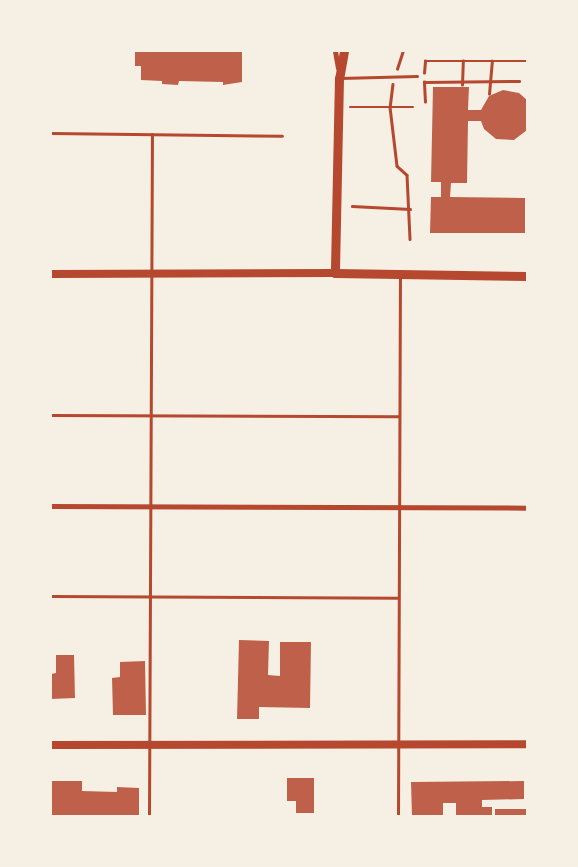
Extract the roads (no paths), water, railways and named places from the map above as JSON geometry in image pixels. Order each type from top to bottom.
[{"type":"main road","points":[[344,51],[338,78],[335,273],[527,276]]},
{"type":"street","points":[[335,51],[338,78]]},
{"type":"street","points":[[51,274],[335,273]]},
{"type":"street","points":[[51,506],[527,508]]},
{"type":"street","points":[[51,745],[398,746],[527,744]]},
{"type":"lane","points":[[338,78],[417,76]]},
{"type":"lane","points":[[51,133],[282,136]]},
{"type":"lane","points":[[149,816],[152,134]]},
{"type":"lane","points":[[398,816],[400,274]]},
{"type":"lane","points":[[51,415],[398,416]]},
{"type":"lane","points":[[51,596],[398,598]]}]
